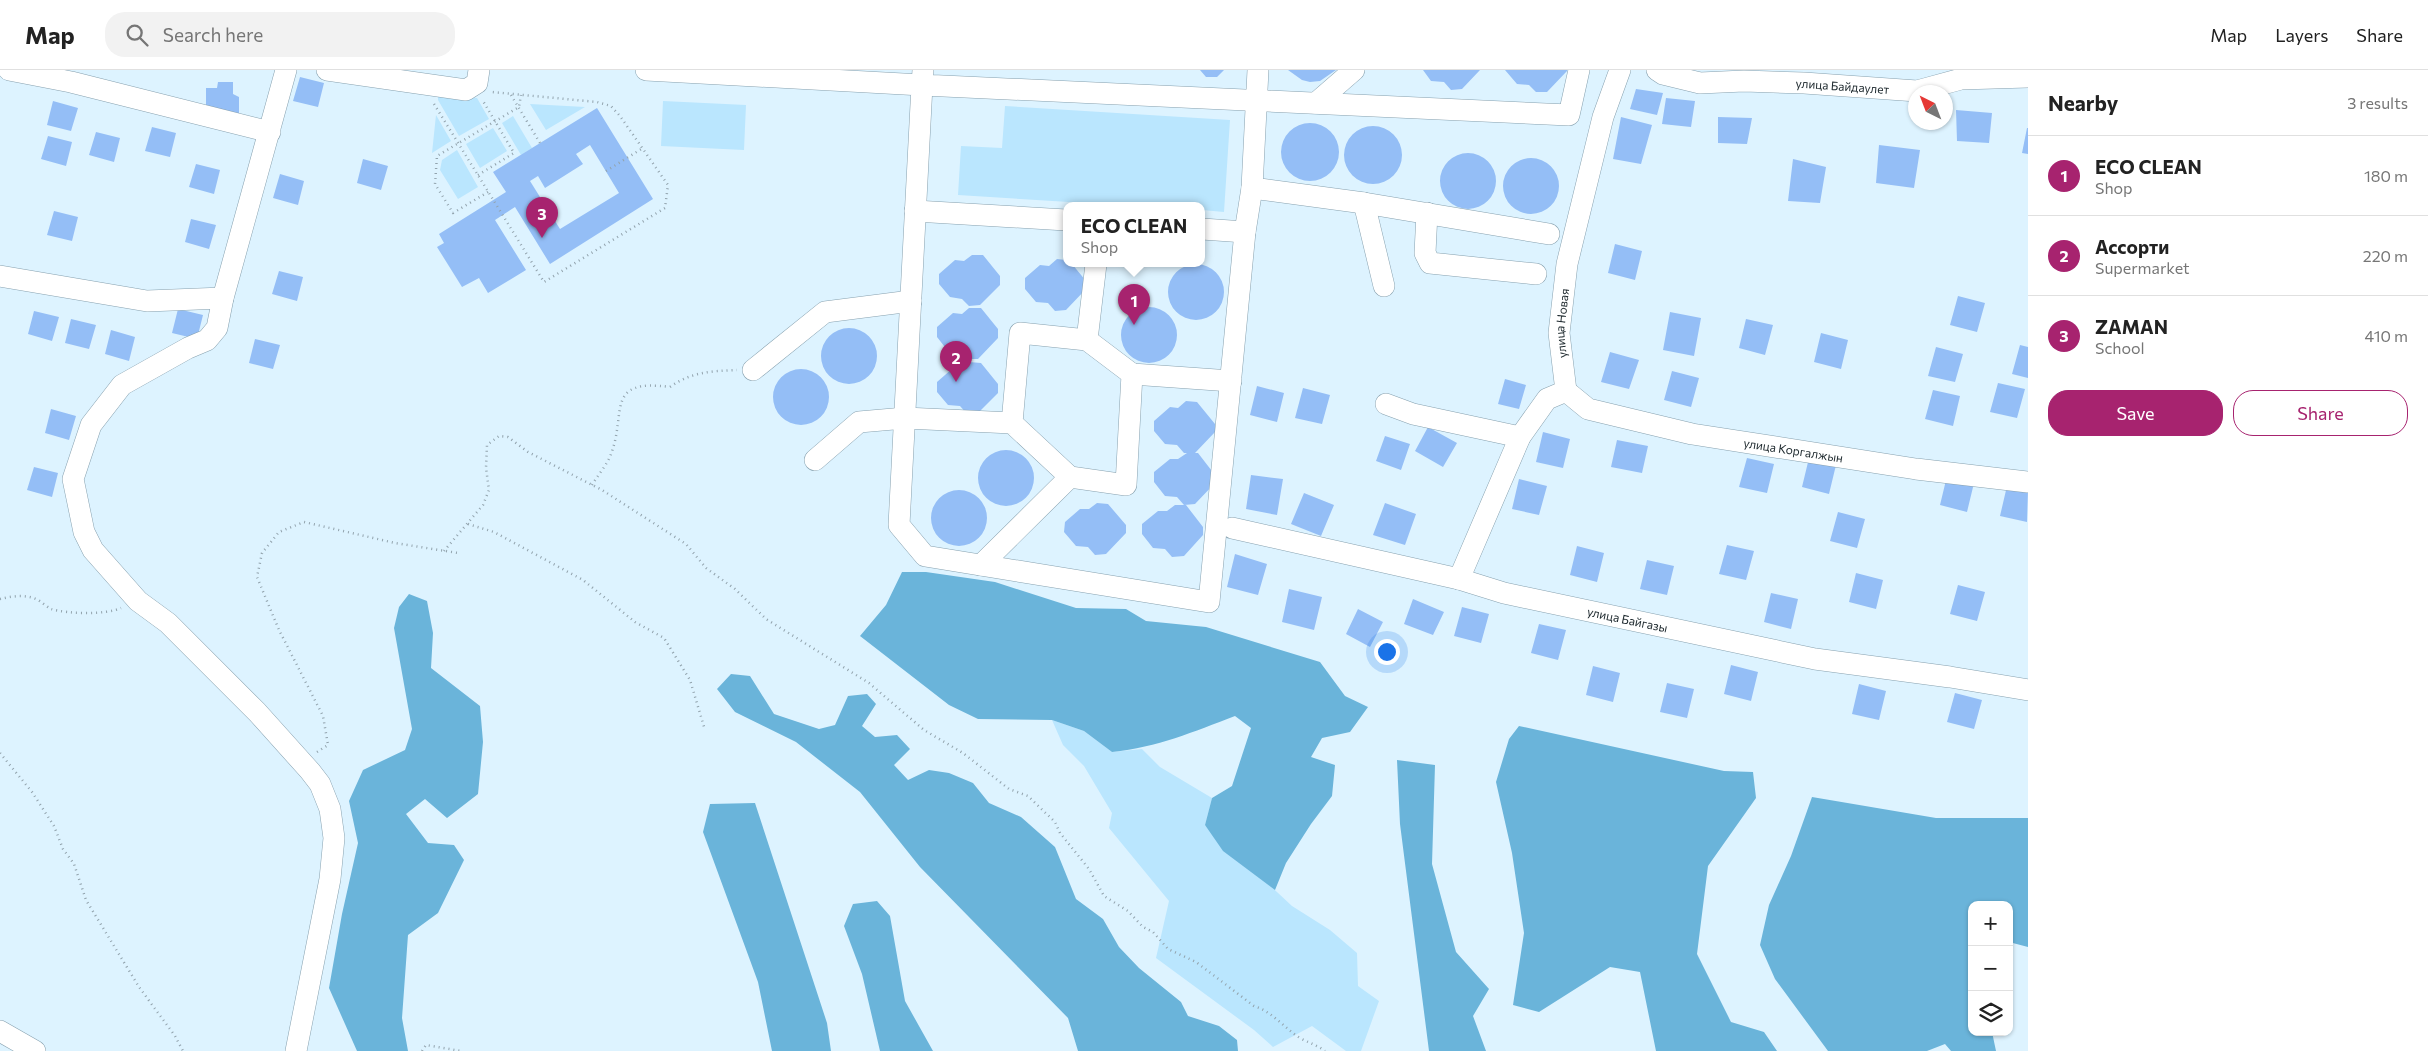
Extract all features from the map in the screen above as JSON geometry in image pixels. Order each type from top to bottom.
[{"type":"street","points":[[9,70],[71,82],[270,132]]},
{"type":"street","points":[[286,70],[223,298],[217,328],[207,340],[188,348],[122,385],[91,425],[73,479],[84,532],[93,550],[138,601],[168,623],[257,712],[320,784],[330,809],[334,838],[330,879],[296,1051]]},
{"type":"street","points":[[327,70],[439,87],[472,90],[478,83],[479,70]]},
{"type":"street","points":[[646,70],[1032,80],[1256,100],[1569,115],[1579,70]]},
{"type":"street","points":[[922,78],[899,525],[925,556],[1209,602],[1245,232],[1252,188],[1258,70]]},
{"type":"street","points":[[1316,103],[1354,70]]},
{"type":"street","name":"улица Новая","points":[[1566,391],[1559,333],[1567,264],[1603,117],[1620,70]]},
{"type":"street","name":"улица Байдаулет","points":[[1657,70],[1663,74],[1700,83],[1744,81],[1804,83],[1918,91],[1961,79],[2028,77]]},
{"type":"street","points":[[1252,188],[1364,203],[1549,234]]},
{"type":"street","points":[[1364,203],[1384,286]]},
{"type":"street","points":[[915,211],[1063,220]]},
{"type":"street","points":[[1428,214],[1425,253],[1430,263],[1536,274]]},
{"type":"street","points":[[1205,229],[1245,232]]},
{"type":"street","points":[[1088,340],[1096,267]]},
{"type":"street","points":[[0,276],[147,300],[223,298]]},
{"type":"street","points":[[753,370],[825,312],[911,301]]},
{"type":"street","points":[[1012,423],[1020,333],[1088,340],[1132,374],[1231,381]]},
{"type":"street","points":[[815,460],[859,422],[905,418],[1012,423],[1070,477],[1126,485],[1132,374]]},
{"type":"street","points":[[1459,579],[1520,437],[1547,399],[1566,391]]},
{"type":"street","name":"улица Коргалжын","points":[[1566,391],[1588,409],[1692,434],[1916,469],[2028,482]]},
{"type":"street","points":[[1386,404],[1413,414],[1520,437]]},
{"type":"street","points":[[981,565],[1070,477]]},
{"type":"street","name":"улица Байгазы","points":[[1232,528],[1459,579],[1504,592],[1815,659],[1950,677],[2028,690]]},
{"type":"street","points":[[0,1031],[35,1051]]},
{"type":"path","points":[[439,87],[459,144],[544,282],[665,208],[668,185],[611,106],[597,102],[472,90]]},
{"type":"path","points":[[472,90],[495,121],[514,153],[478,175]]},
{"type":"path","points":[[511,94],[540,143]]},
{"type":"path","points":[[519,107],[521,95]]},
{"type":"path","points":[[488,192],[452,213],[435,184],[438,156],[519,107]]},
{"type":"path","points":[[606,171],[643,148]]},
{"type":"path","points":[[592,485],[611,454],[622,396],[632,388],[657,385],[670,387],[682,379],[701,372],[753,370]]},
{"type":"path","points":[[444,551],[483,505],[489,490],[486,468],[487,445],[499,436],[508,436],[528,452],[592,485],[686,544],[706,568],[735,589],[766,619],[869,683],[924,730],[963,753],[1009,789],[1028,796],[1055,822],[1060,833],[1089,869],[1104,896],[1128,911],[1143,927],[1153,932],[1168,949],[1196,962],[1254,1006],[1265,1010],[1300,1038],[1316,1044],[1325,1051]]},
{"type":"path","points":[[314,754],[328,745],[322,716],[279,630],[258,577],[262,553],[279,532],[304,522],[395,543],[458,553]]},
{"type":"path","points":[[468,524],[494,532],[583,580],[636,622],[664,638],[690,680],[705,730]]},
{"type":"path","points":[[0,599],[15,596],[36,599],[51,609],[81,613],[108,612],[120,609],[127,602],[130,592]]},
{"type":"path","points":[[0,753],[32,792],[54,826],[63,849],[74,864],[86,900],[139,987],[176,1036],[183,1051]]},
{"type":"path","points":[[422,1051],[426,1045],[460,1051]]},
{"type":"shaded area","points":[[438,95],[477,98],[489,119],[459,136],[438,100]]},
{"type":"shaded area","points":[[663,101],[746,105],[744,150],[661,146]]},
{"type":"shaded area","points":[[530,104],[585,107],[546,130]]},
{"type":"shaded area","points":[[1005,106],[1230,120],[1224,212],[1205,210],[1205,202],[1070,202],[958,195],[961,146],[1002,148]]},
{"type":"shaded area","points":[[436,115],[451,141],[432,153]]},
{"type":"shaded area","points":[[513,116],[532,148],[521,155],[502,123]]},
{"type":"shaded area","points":[[493,128],[507,151],[480,168],[466,144]]},
{"type":"shaded area","points":[[457,150],[478,187],[458,199],[440,170],[442,160]]},
{"type":"shaded area","points":[[902,572],[926,572],[995,582],[1076,608],[1126,609],[1146,621],[1206,627],[1320,662],[1345,696],[1368,707],[1350,732],[1322,738],[1311,757],[1335,765],[1332,796],[1286,863],[1275,890],[1223,851],[1205,825],[1212,798],[1232,786],[1251,728],[1235,716],[1160,743],[1112,752],[1084,731],[1052,720],[978,719],[949,705],[860,636],[886,605]]},
{"type":"shaded area","points":[[409,594],[427,601],[433,633],[431,668],[480,706],[483,742],[478,794],[447,818],[425,799],[406,814],[428,843],[454,845],[464,860],[438,913],[408,935],[402,1018],[408,1051],[357,1051],[329,988],[342,914],[358,843],[349,801],[363,770],[405,750],[412,729],[394,628],[399,607]]},
{"type":"shaded area","points":[[731,674],[750,676],[774,714],[819,729],[835,725],[848,696],[867,694],[876,704],[862,726],[875,737],[897,735],[910,749],[894,765],[908,780],[929,770],[949,773],[973,783],[989,803],[1021,817],[1055,847],[1076,899],[1103,919],[1119,947],[1139,968],[1181,1002],[1188,1016],[1219,1026],[1237,1040],[1238,1051],[1078,1051],[1068,1018],[920,867],[860,792],[796,742],[735,712],[717,689]]},
{"type":"shaded area","points":[[1052,720],[1084,731],[1112,752],[1142,749],[1160,767],[1212,798],[1205,825],[1292,906],[1330,930],[1357,953],[1358,986],[1379,1001],[1361,1051],[1346,1051],[1312,1026],[1273,1047],[1254,1030],[1156,958],[1169,901],[1109,828],[1112,813],[1084,766],[1063,745]]},
{"type":"shaded area","points":[[1519,726],[1724,771],[1753,772],[1756,798],[1708,866],[1697,954],[1731,1022],[1764,1032],[1777,1051],[1656,1051],[1640,972],[1610,967],[1539,1012],[1513,1005],[1524,933],[1512,853],[1496,782],[1509,739]]},
{"type":"shaded area","points":[[1397,760],[1435,765],[1432,864],[1456,952],[1489,989],[1473,1016],[1486,1051],[1429,1051],[1400,824]]},
{"type":"shaded area","points":[[1812,797],[1936,818],[2028,818],[2028,947],[2013,943],[2013,901],[1968,901],[1968,1036],[1993,1036],[1996,1051],[1951,1051],[1945,1044],[1927,1051],[1828,1051],[1775,979],[1760,945],[1769,905],[1791,856]]},
{"type":"shaded area","points":[[755,803],[827,1023],[831,1051],[772,1051],[758,982],[703,832],[710,804]]},
{"type":"shaded area","points":[[877,901],[890,916],[905,1001],[933,1051],[880,1051],[862,974],[844,926],[853,904]]},
{"type":"building","points":[[1200,70],[1224,70],[1217,77],[1206,77]]},
{"type":"building","points":[[1288,70],[1336,70],[1320,81],[1310,82],[1302,80]]},
{"type":"building","points":[[1423,70],[1480,70],[1462,89],[1451,90],[1444,82],[1431,81]]},
{"type":"building","points":[[1505,70],[1567,71],[1547,92],[1536,92],[1529,85],[1517,84]]},
{"type":"building","points":[[300,77],[324,83],[318,107],[293,101]]},
{"type":"building","points":[[218,82],[233,82],[233,94],[239,97],[239,114],[206,113],[206,88],[217,88]]},
{"type":"building","points":[[1636,89],[1663,93],[1657,115],[1630,109]]},
{"type":"building","points":[[1666,98],[1695,101],[1691,127],[1662,124]]},
{"type":"building","points":[[53,101],[78,108],[71,131],[47,125]]},
{"type":"building","points":[[597,108],[653,199],[550,264],[515,207],[495,220],[526,270],[488,293],[479,278],[462,287],[437,247],[444,243],[439,234],[506,192],[493,172]],"holes":[[[590,145],[619,193],[560,229],[530,181],[538,176],[545,188],[583,164],[576,154]]]},
{"type":"building","points":[[1956,110],[1992,113],[1989,143],[1957,141]]},
{"type":"building","points":[[1621,117],[1652,125],[1641,164],[1613,159]]},
{"type":"building","points":[[1718,117],[1752,118],[1747,144],[1718,143]]},
{"type":"building","points":[[1310,123],[1321,125],[1334,136],[1339,152],[1337,163],[1326,176],[1310,181],[1299,179],[1286,168],[1281,152],[1283,141],[1294,128]]},
{"type":"building","points":[[1373,126],[1384,128],[1394,134],[1400,144],[1402,155],[1400,166],[1394,176],[1384,182],[1373,184],[1362,182],[1352,176],[1346,166],[1344,155],[1346,144],[1352,134],[1362,128]]},
{"type":"building","points":[[152,127],[176,133],[170,157],[145,151]]},
{"type":"building","points":[[2028,128],[2028,154],[2022,153]]},
{"type":"building","points":[[96,132],[120,138],[114,162],[89,155]]},
{"type":"building","points":[[48,136],[72,142],[66,166],[41,159]]},
{"type":"building","points":[[1879,145],[1920,150],[1914,188],[1876,183]]},
{"type":"building","points":[[1468,153],[1479,155],[1488,161],[1494,170],[1496,181],[1494,192],[1488,201],[1479,207],[1468,209],[1457,207],[1448,201],[1442,192],[1440,181],[1442,170],[1448,161],[1457,155]]},
{"type":"building","points":[[1531,158],[1542,160],[1551,166],[1557,175],[1559,186],[1557,197],[1551,206],[1542,212],[1531,214],[1520,212],[1511,206],[1505,197],[1503,186],[1505,175],[1511,166],[1520,160]]},
{"type":"building","points":[[363,159],[388,166],[381,190],[357,183]]},
{"type":"building","points":[[1793,159],[1826,167],[1820,203],[1788,201]]},
{"type":"building","points":[[196,164],[220,170],[214,194],[189,187]]},
{"type":"building","points":[[280,174],[304,181],[298,205],[273,198]]},
{"type":"building","points":[[54,211],[78,217],[72,241],[47,235]]},
{"type":"building","points":[[191,219],[216,225],[209,249],[185,242]]},
{"type":"building","points":[[1615,244],[1642,251],[1635,280],[1608,273]]},
{"type":"building","points":[[972,255],[983,255],[1000,276],[1000,285],[980,305],[969,306],[962,299],[950,297],[939,284],[939,274],[955,260],[964,261]]},
{"type":"building","points":[[1057,259],[1063,260],[1063,267],[1074,267],[1086,281],[1086,289],[1066,310],[1055,311],[1048,303],[1036,302],[1025,289],[1025,278],[1040,265],[1049,266]]},
{"type":"building","points":[[1207,266],[1216,272],[1222,281],[1222,303],[1216,312],[1207,318],[1196,320],[1185,318],[1176,312],[1170,303],[1168,292],[1170,281],[1176,272],[1184,267]]},
{"type":"building","points":[[279,271],[303,277],[297,301],[272,294]]},
{"type":"building","points":[[1958,296],[1985,303],[1977,332],[1950,325]]},
{"type":"building","points":[[1149,307],[1160,309],[1169,315],[1175,324],[1177,335],[1175,346],[1169,355],[1160,361],[1149,363],[1138,361],[1129,355],[1123,346],[1121,335],[1123,324],[1129,315],[1138,309]]},
{"type":"building","points":[[969,308],[981,308],[998,329],[998,338],[978,359],[967,359],[960,352],[948,351],[937,337],[937,327],[953,313],[962,314]]},
{"type":"building","points":[[178,309],[203,315],[197,339],[172,333]]},
{"type":"building","points":[[34,311],[59,317],[52,341],[28,334]]},
{"type":"building","points":[[1670,312],[1701,318],[1694,356],[1663,350]]},
{"type":"building","points":[[71,319],[96,325],[89,349],[65,343]]},
{"type":"building","points":[[1746,319],[1773,325],[1765,355],[1739,348]]},
{"type":"building","points":[[849,328],[860,330],[869,336],[875,345],[877,356],[875,367],[869,376],[860,382],[849,384],[838,382],[829,376],[823,367],[821,356],[823,345],[829,336],[838,330]]},
{"type":"building","points":[[111,330],[135,337],[129,361],[105,354]]},
{"type":"building","points":[[1821,333],[1848,340],[1841,369],[1814,362]]},
{"type":"building","points":[[255,339],[280,345],[273,369],[249,363]]},
{"type":"building","points":[[2020,345],[2028,347],[2028,378],[2012,374]]},
{"type":"building","points":[[1936,347],[1963,354],[1955,382],[1928,376]]},
{"type":"building","points":[[1610,352],[1639,360],[1629,389],[1601,382]]},
{"type":"building","points":[[969,362],[981,363],[998,384],[998,393],[978,413],[967,414],[960,406],[948,405],[937,392],[937,382],[953,368],[961,369]]},
{"type":"building","points":[[801,369],[812,371],[821,377],[827,386],[829,397],[827,408],[821,417],[812,423],[801,425],[790,423],[781,417],[775,408],[773,397],[775,386],[781,377],[790,371]]},
{"type":"building","points":[[1672,371],[1699,378],[1691,407],[1664,400]]},
{"type":"building","points":[[1505,379],[1526,385],[1519,409],[1498,404]]},
{"type":"building","points":[[1998,383],[2025,389],[2017,418],[1990,412]]},
{"type":"building","points":[[1257,386],[1284,393],[1277,422],[1250,415]]},
{"type":"building","points":[[1303,388],[1330,395],[1322,424],[1295,418]]},
{"type":"building","points":[[1933,390],[1960,396],[1953,426],[1925,419]]},
{"type":"building","points":[[1186,401],[1197,402],[1215,424],[1215,432],[1195,453],[1198,453],[1215,475],[1215,483],[1195,504],[1184,505],[1177,497],[1165,496],[1154,482],[1154,472],[1170,459],[1178,459],[1187,453],[1184,453],[1177,445],[1165,444],[1154,431],[1154,421],[1170,407],[1178,408]]},
{"type":"building","points":[[51,409],[76,416],[69,440],[45,433]]},
{"type":"building","points":[[1428,427],[1457,443],[1443,467],[1415,451]]},
{"type":"building","points":[[1543,432],[1570,439],[1563,468],[1536,462]]},
{"type":"building","points":[[1385,436],[1410,444],[1401,470],[1376,461]]},
{"type":"building","points":[[1617,440],[1648,446],[1642,473],[1611,467]]},
{"type":"building","points":[[1006,450],[1017,452],[1026,458],[1032,467],[1034,478],[1032,489],[1026,498],[1017,504],[1006,506],[995,504],[986,498],[980,489],[978,478],[980,467],[986,458],[995,452]]},
{"type":"building","points":[[1747,458],[1774,464],[1767,493],[1739,487]]},
{"type":"building","points":[[1809,458],[1836,465],[1829,494],[1802,487]]},
{"type":"building","points":[[34,467],[58,473],[52,497],[27,490]]},
{"type":"building","points":[[1251,475],[1283,479],[1277,515],[1246,509]]},
{"type":"building","points":[[1947,476],[1974,483],[1967,512],[1940,505]]},
{"type":"building","points":[[1519,479],[1547,486],[1539,515],[1512,509]]},
{"type":"building","points":[[2007,486],[2028,491],[2027,522],[2000,516]]},
{"type":"building","points":[[959,490],[970,492],[979,498],[985,507],[987,518],[985,529],[979,538],[970,544],[959,546],[948,544],[939,538],[933,529],[931,518],[933,507],[939,498],[948,492]]},
{"type":"building","points":[[1304,493],[1334,505],[1321,536],[1291,524]]},
{"type":"building","points":[[1097,503],[1108,504],[1126,525],[1126,533],[1106,554],[1095,555],[1088,547],[1076,546],[1064,532],[1065,522],[1080,509],[1089,509]]},
{"type":"building","points":[[1385,503],[1416,514],[1405,545],[1373,535]]},
{"type":"building","points":[[1175,505],[1186,505],[1203,527],[1203,535],[1184,556],[1172,557],[1165,549],[1153,548],[1142,534],[1142,524],[1158,511],[1167,511]]},
{"type":"building","points":[[1838,512],[1865,519],[1857,548],[1830,541]]},
{"type":"building","points":[[1727,545],[1754,551],[1746,580],[1719,574]]},
{"type":"building","points":[[1577,546],[1604,553],[1597,582],[1570,575]]},
{"type":"building","points":[[1235,554],[1267,564],[1258,595],[1227,587]]},
{"type":"building","points":[[1647,560],[1674,566],[1667,595],[1640,589]]},
{"type":"building","points":[[1856,573],[1883,580],[1876,609],[1849,602]]},
{"type":"building","points":[[1958,585],[1985,592],[1977,621],[1950,614]]},
{"type":"building","points":[[1289,589],[1322,597],[1314,630],[1282,622]]},
{"type":"building","points":[[1771,593],[1798,599],[1791,629],[1764,622]]},
{"type":"building","points":[[1413,599],[1444,612],[1433,635],[1404,624]]},
{"type":"building","points":[[1462,607],[1489,614],[1481,643],[1454,636]]},
{"type":"building","points":[[1358,609],[1383,622],[1370,647],[1346,634]]},
{"type":"building","points":[[1539,624],[1566,630],[1558,660],[1531,653]]},
{"type":"building","points":[[1731,665],[1758,672],[1751,701],[1724,694]]},
{"type":"building","points":[[1593,666],[1620,673],[1613,702],[1586,695]]},
{"type":"building","points":[[1667,683],[1694,689],[1687,718],[1660,712]]},
{"type":"building","points":[[1859,684],[1886,691],[1879,720],[1852,714]]},
{"type":"building","points":[[1955,693],[1982,700],[1974,729],[1947,722]]},
{"type":"place","name":"ZAMAN","points":[[542,238]]},
{"type":"place","name":"ECO CLEAN","points":[[1134,325]]},
{"type":"place","name":"Ассорти","points":[[956,382]]}]
